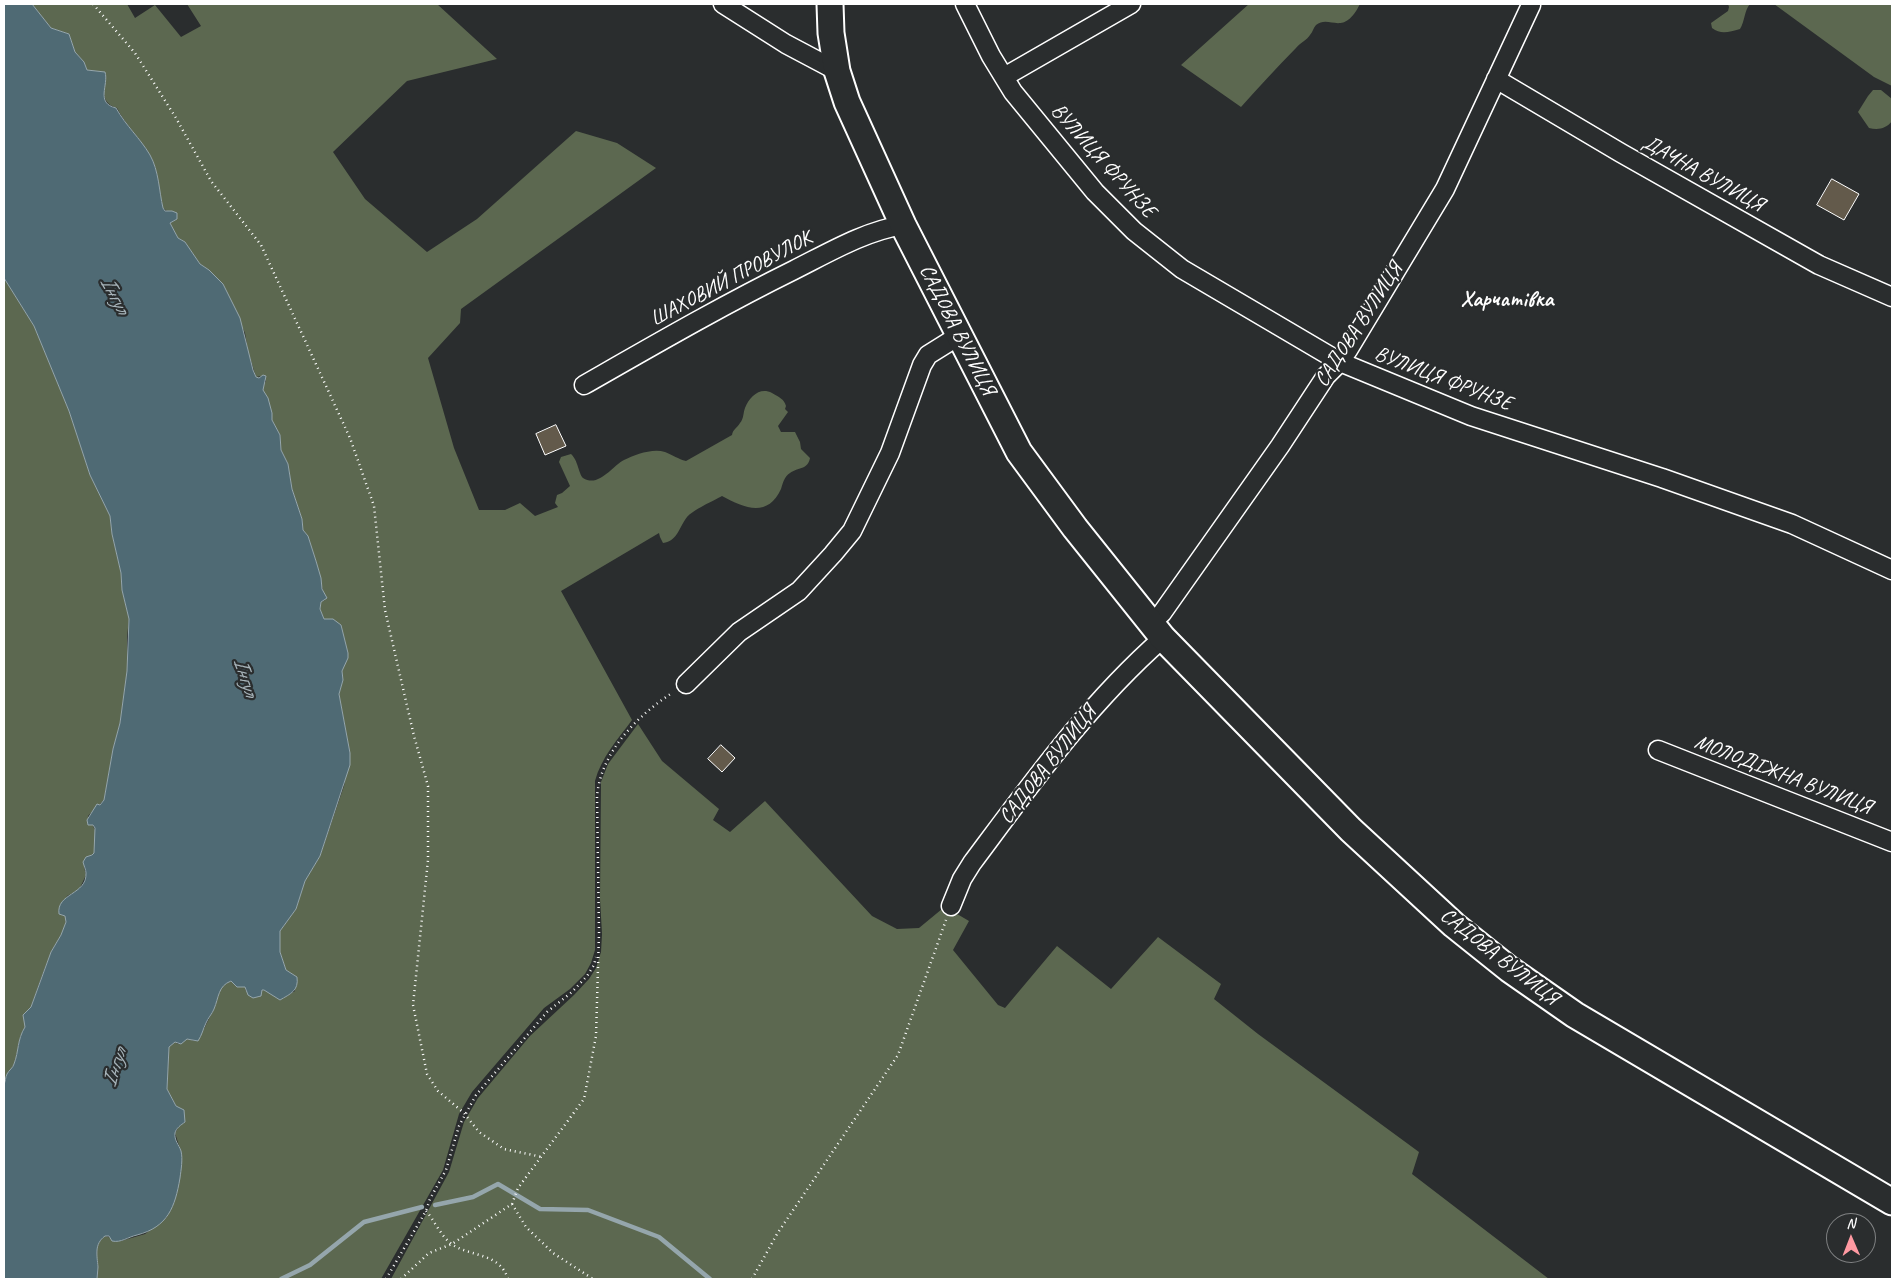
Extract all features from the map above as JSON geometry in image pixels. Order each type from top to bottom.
[{"type":"street","points":[[723,4],[786,44],[837,70]]},
{"type":"street","name":"САДОВА ВУЛИЦЯ","points":[[830,4],[830,33],[837,70],[847,102],[903,226],[1019,452],[1075,528],[1157,631],[1351,830],[1454,926],[1509,969],[1575,1015],[1892,1202]]},
{"type":"street","name":"ВУЛИЦЯ ФРУНЗЕ","points":[[965,4],[991,56],[1013,92],[1095,192],[1134,231],[1182,269],[1340,362],[1471,416],[1662,478],[1792,524],[1892,570]]},
{"type":"street","points":[[1004,78],[1130,4]]},
{"type":"street","name":"САДОВА ВУЛИЦЯ","points":[[951,906],[962,879],[972,863],[1056,752],[1157,631],[1162,613],[1280,446],[1326,376],[1340,362],[1445,189],[1531,5]]},
{"type":"street","name":"ДАЧНА ВУЛИЦЯ","points":[[1496,79],[1621,154],[1819,265],[1892,297]]},
{"type":"street","name":"ШАХОВИЙ ПРОВУЛОК","points":[[584,384],[733,300],[813,260],[880,230],[903,226]]},
{"type":"street","points":[[686,684],[739,632],[799,591],[852,531],[890,453],[922,365],[928,355],[960,335]]},
{"type":"street","name":"МОЛОДІЖНА ВУЛИЦЯ","points":[[1658,750],[1892,842]]},
{"type":"path","points":[[93,4],[134,53],[176,118],[211,181],[260,245],[350,438],[374,506],[384,610],[428,786],[428,860],[413,1005],[428,1074],[438,1091],[454,1103],[479,1132],[504,1149],[542,1157]]},
{"type":"path","points":[[401,1279],[429,1253],[452,1244],[512,1204],[518,1188],[584,1098],[596,1036],[598,950],[597,796],[601,772],[634,723],[654,705],[686,684]]},
{"type":"path","points":[[752,1279],[777,1234],[898,1055],[951,906]]},
{"type":"path","points":[[386,1279],[426,1211],[430,1199],[446,1170],[464,1113],[476,1095],[528,1033],[547,1012],[572,992],[587,976],[594,965],[598,950]]},
{"type":"path","points":[[512,1204],[526,1227],[553,1253],[593,1279]]},
{"type":"path","points":[[426,1211],[452,1244],[492,1259],[502,1268],[508,1279]]},
{"type":"green space","points":[[32,4],[127,4],[135,18],[155,5],[181,37],[201,26],[187,4],[437,4],[497,59],[407,81],[333,152],[365,199],[427,252],[477,219],[576,131],[617,143],[656,168],[461,309],[460,323],[428,358],[454,448],[479,510],[505,510],[520,503],[535,516],[558,507],[555,503],[557,495],[570,486],[559,462],[561,457],[571,454],[583,478],[589,480],[600,478],[624,460],[649,451],[665,452],[686,461],[732,435],[741,421],[750,400],[753,396],[763,391],[772,393],[784,402],[785,409],[788,412],[778,426],[781,432],[795,432],[801,449],[810,458],[807,465],[786,476],[776,498],[769,504],[755,508],[747,507],[722,496],[690,514],[672,540],[663,543],[659,533],[561,591],[632,720],[601,764],[595,781],[595,950],[585,974],[570,989],[544,1008],[472,1092],[459,1114],[443,1170],[381,1279],[97,1279],[98,1246],[105,1236],[121,1241],[145,1234],[167,1217],[181,1152],[175,1133],[179,1126],[185,1122],[167,1089],[169,1047],[175,1042],[178,1044],[187,1039],[196,1041],[198,1039],[213,1011],[219,991],[229,982],[245,987],[246,991],[267,990],[280,1000],[295,991],[291,974],[286,970],[280,952],[280,931],[296,909],[305,881],[320,856],[344,786],[350,753],[339,694],[343,680],[342,671],[348,653],[341,625],[324,619],[320,609],[321,602],[325,600],[316,561],[308,536],[303,530],[302,519],[292,489],[288,464],[281,450],[280,435],[272,420],[272,413],[263,390],[266,381],[262,376],[256,377],[245,333],[223,284],[200,264],[185,242],[178,238],[170,223],[177,219],[163,208],[157,174],[150,155],[117,108],[108,103],[104,95],[106,76],[87,70],[84,62],[75,52],[69,34],[51,28]]},
{"type":"green space","points":[[1249,4],[1360,4],[1354,14],[1342,23],[1321,22],[1316,25],[1309,37],[1282,62],[1241,107],[1181,65]]},
{"type":"green space","points":[[1728,4],[1750,4],[1740,29],[1719,32],[1712,28],[1711,23],[1728,11]]},
{"type":"green space","points":[[1774,4],[1892,4],[1892,86],[1874,77]]},
{"type":"green space","points":[[1873,90],[1881,90],[1892,99],[1892,121],[1887,126],[1876,129],[1869,128],[1858,112]]},
{"type":"green space","points":[[4,278],[34,326],[69,411],[90,475],[110,516],[121,573],[122,590],[129,619],[127,671],[120,723],[113,749],[104,800],[88,816],[96,832],[94,853],[90,856],[84,867],[86,875],[79,890],[67,896],[62,915],[66,916],[65,927],[50,955],[31,1007],[25,1014],[25,1027],[16,1059],[13,1067],[7,1074],[4,1084]]},
{"type":"green space","points":[[638,724],[662,761],[719,809],[713,820],[730,832],[765,801],[872,916],[897,929],[919,928],[942,909],[952,911],[969,921],[953,950],[998,1005],[1005,1008],[1057,946],[1111,989],[1158,937],[1221,984],[1214,999],[1258,1034],[1419,1152],[1412,1174],[1549,1279],[391,1279],[449,1172],[464,1122],[478,1098],[530,1036],[574,995],[589,979],[596,968],[601,952],[602,934],[600,899],[601,782],[608,764]]},
{"type":"water","name":"Інгул","points":[[4,4],[32,4],[51,28],[69,34],[75,52],[84,62],[87,70],[105,72],[104,98],[110,106],[116,108],[150,155],[157,174],[163,208],[165,211],[177,213],[177,219],[170,223],[178,238],[185,242],[200,264],[223,284],[240,318],[256,377],[266,376],[263,390],[268,398],[272,420],[280,435],[281,450],[288,464],[292,489],[302,519],[303,530],[308,536],[321,578],[322,589],[327,598],[321,602],[320,609],[324,619],[333,619],[341,625],[348,653],[348,658],[342,671],[343,680],[339,694],[350,753],[350,765],[320,856],[305,881],[296,909],[280,931],[280,952],[286,970],[297,977],[297,986],[293,992],[280,1000],[264,990],[262,990],[261,996],[253,998],[248,995],[245,987],[237,987],[231,981],[221,989],[214,1009],[198,1041],[187,1039],[181,1044],[175,1042],[169,1047],[167,1089],[176,1106],[184,1110],[185,1122],[175,1133],[182,1157],[176,1198],[168,1214],[156,1227],[121,1241],[112,1241],[109,1236],[105,1236],[102,1239],[97,1250],[97,1279],[4,1279],[4,1084],[7,1074],[16,1059],[25,1027],[23,1015],[31,1007],[51,952],[66,922],[65,916],[59,914],[59,907],[66,898],[82,886],[86,873],[83,862],[86,857],[94,853],[95,828],[93,825],[88,825],[87,820],[97,804],[100,805],[104,800],[113,749],[120,723],[127,671],[129,619],[122,590],[121,573],[110,516],[90,475],[69,411],[34,326],[4,278]]},
{"type":"building","points":[[1832,179],[1859,194],[1844,220],[1817,205]]},
{"type":"building","points":[[556,425],[566,446],[545,455],[536,434]]},
{"type":"building","points":[[721,745],[735,758],[722,772],[708,759]]},
{"type":"waterway","points":[[435,1205],[473,1197],[498,1184],[540,1209],[588,1210],[659,1237],[710,1279]]},
{"type":"waterway","points":[[281,1279],[310,1265],[364,1222],[422,1207]]},
{"type":"district","name":"Харчатівка","points":[[1507,300]]}]
